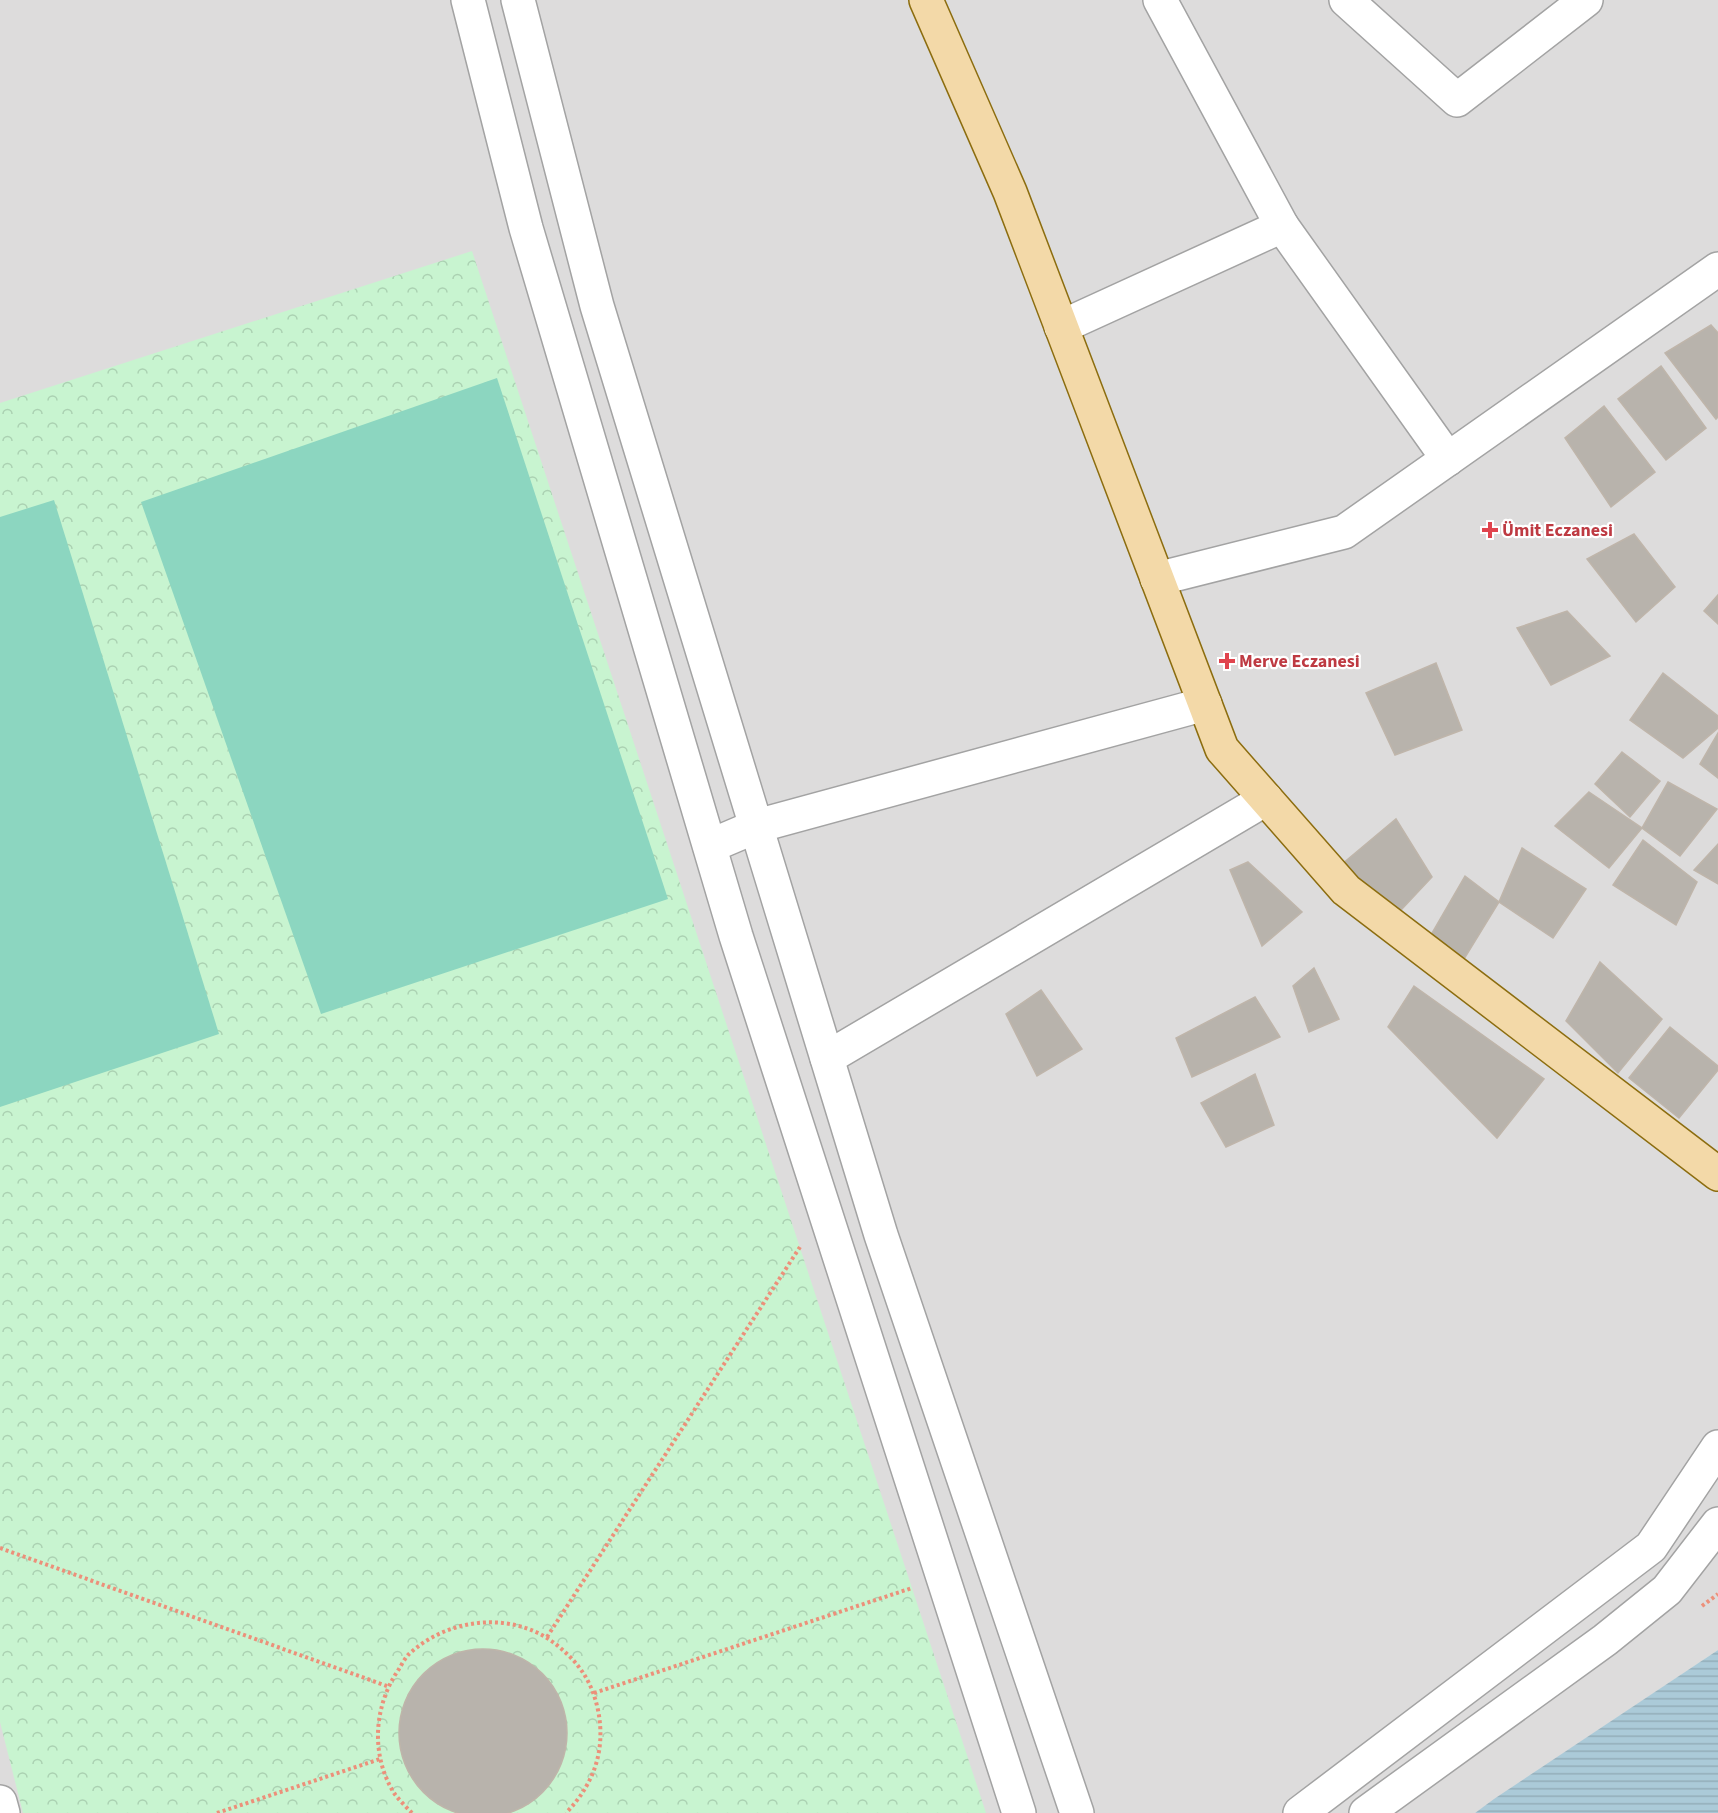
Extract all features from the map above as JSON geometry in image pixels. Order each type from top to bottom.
[{"type":"main road","points":[[926,0],[1010,192],[1222,749],[1346,890],[1718,1174]]},
{"type":"street","points":[[468,0],[526,228],[736,936],[1019,1813]]},
{"type":"street","points":[[518,0],[597,306],[881,1235],[1077,1813]]},
{"type":"street","points":[[1160,0],[1282,226],[1448,459]]},
{"type":"street","points":[[1346,0],[1457,100],[1586,0]]},
{"type":"street","points":[[1061,327],[1282,226]]},
{"type":"street","points":[[1157,579],[1344,532],[1718,269]]},
{"type":"street","points":[[710,846],[757,826],[1205,704]]},
{"type":"street","points":[[827,1058],[1266,799]]},
{"type":"street","points":[[1300,1813],[1651,1547],[1718,1447]]},
{"type":"street","points":[[1366,1813],[1605,1640],[1667,1590],[1718,1524]]},
{"type":"street","points":[[0,1802],[3,1813]]},
{"type":"path","points":[[547,1636],[825,1209]]},
{"type":"path","points":[[0,1548],[387,1686]]},
{"type":"path","points":[[594,1693],[944,1578]]},
{"type":"path","points":[[1695,1610],[1718,1594]]},
{"type":"path","points":[[412,1813],[394,1793],[380,1759],[377,1722],[387,1686],[408,1655],[439,1633],[475,1622],[512,1623],[547,1636],[576,1661],[594,1693],[602,1729],[597,1765],[581,1798],[566,1813]]},
{"type":"path","points":[[217,1813],[380,1759]]},
{"type":"shaded area","points":[[0,0],[1718,0],[1718,1650],[1475,1813],[0,1813]]},
{"type":"green space","points":[[472,251],[986,1813],[23,1813],[0,1722],[0,403]]},
{"type":"green space","points":[[497,378],[668,899],[321,1014],[141,502]]},
{"type":"green space","points":[[54,500],[219,1034],[0,1107],[0,517]]},
{"type":"water","points":[[1718,1650],[1718,1813],[1475,1813],[1494,1799]]},
{"type":"building","points":[[1711,325],[1718,333],[1718,417],[1716,419],[1665,353]]},
{"type":"building","points":[[1661,366],[1706,428],[1666,460],[1618,399]]},
{"type":"building","points":[[1604,406],[1655,472],[1611,507],[1565,438]]},
{"type":"building","points":[[1634,534],[1675,587],[1636,622],[1587,559]]},
{"type":"building","points":[[1718,595],[1718,624],[1704,611]]},
{"type":"building","points":[[1567,611],[1610,656],[1551,685],[1517,628]]},
{"type":"building","points":[[1436,663],[1462,730],[1395,755],[1366,693]]},
{"type":"building","points":[[1663,673],[1718,716],[1718,728],[1683,758],[1630,720]]},
{"type":"building","points":[[1718,733],[1718,778],[1700,764]]},
{"type":"building","points":[[1622,752],[1660,781],[1630,817],[1595,784]]},
{"type":"building","points":[[1668,782],[1717,809],[1680,856],[1642,828]]},
{"type":"building","points":[[1589,792],[1642,828],[1609,868],[1555,826]]},
{"type":"building","points":[[1396,819],[1432,877],[1401,910],[1341,865]]},
{"type":"building","points":[[1643,840],[1697,882],[1676,925],[1613,885]]},
{"type":"building","points":[[1718,844],[1718,884],[1694,870]]},
{"type":"building","points":[[1522,848],[1586,889],[1553,938],[1499,902]]},
{"type":"building","points":[[1248,862],[1302,912],[1262,946],[1230,870]]},
{"type":"building","points":[[1465,876],[1499,902],[1461,964],[1428,940]]},
{"type":"building","points":[[1600,962],[1662,1019],[1618,1073],[1566,1021]]},
{"type":"building","points":[[1314,968],[1339,1019],[1309,1032],[1293,986]]},
{"type":"building","points":[[1414,986],[1544,1079],[1497,1138],[1388,1027]]},
{"type":"building","points":[[1041,990],[1082,1049],[1037,1076],[1006,1014]]},
{"type":"building","points":[[1255,997],[1280,1037],[1192,1077],[1176,1038]]},
{"type":"building","points":[[1670,1027],[1718,1066],[1718,1070],[1679,1118],[1629,1078]]},
{"type":"building","points":[[1255,1074],[1274,1125],[1226,1147],[1201,1103]]},
{"type":"building","points":[[483,1649],[499,1650],[515,1655],[543,1673],[561,1701],[566,1717],[566,1749],[561,1765],[543,1793],[515,1811],[499,1816],[483,1817],[467,1816],[451,1811],[423,1793],[405,1765],[400,1749],[399,1733],[400,1717],[405,1701],[423,1673],[451,1655],[467,1650]]},
{"type":"place","name":"Ümit Eczanesi","points":[[1490,530]]},
{"type":"place","name":"Merve Eczanesi","points":[[1227,661]]}]
